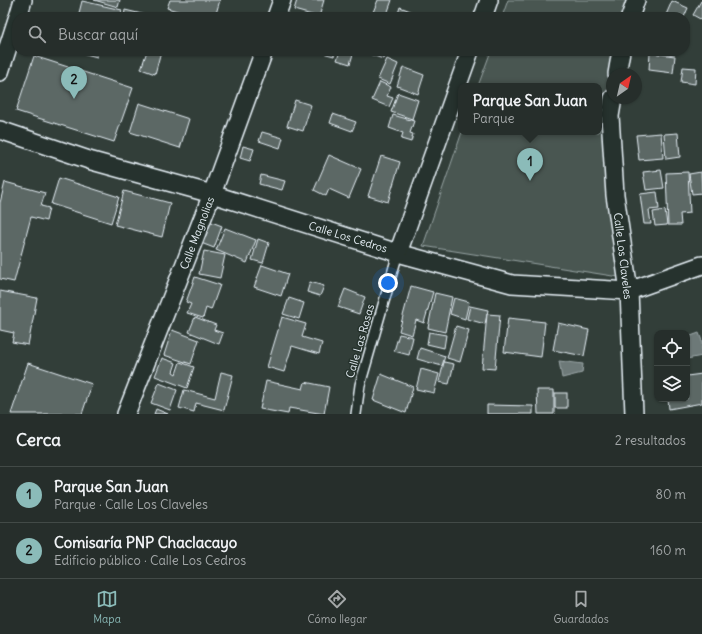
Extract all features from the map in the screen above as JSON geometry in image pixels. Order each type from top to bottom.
[{"type":"street","points":[[19,12],[23,0]]},
{"type":"street","points":[[278,12],[282,0]]},
{"type":"street","points":[[485,12],[489,0]]},
{"type":"street","points":[[632,12],[636,0]]},
{"type":"street","points":[[0,72],[12,34]]},
{"type":"street","name":"Calle Magnolias","points":[[126,414],[212,194],[262,56]]},
{"type":"street","points":[[459,83],[468,56]]},
{"type":"street","points":[[618,68],[620,56]]},
{"type":"street","points":[[398,252],[458,84]]},
{"type":"street","name":"Calle Los Claveles","points":[[612,104],[610,116],[615,195],[629,290],[634,414]]},
{"type":"street","name":"Calle Los Cedros","points":[[0,130],[92,161],[212,194],[398,252],[512,284],[629,290],[702,265]]},
{"type":"lane","name":"Calle Las Rosas","points":[[356,414],[360,385],[398,252]]},
{"type":"shaded area","points":[[508,0],[640,0],[636,12],[504,12]]},
{"type":"shaded area","points":[[489,56],[624,56],[616,68],[606,68],[606,104],[613,104],[619,277],[423,246],[461,135],[602,135],[602,83],[479,83]]},
{"type":"shaded area","points":[[699,333],[702,341],[702,356],[690,358],[690,336]]},
{"type":"shaded area","points":[[559,361],[583,364],[582,373],[562,378]]},
{"type":"building","points":[[94,0],[120,0],[118,7]]},
{"type":"building","points":[[170,0],[220,0],[216,12],[181,12],[167,8]]},
{"type":"building","points":[[297,0],[324,0],[320,12],[301,12],[294,10]]},
{"type":"building","points":[[378,0],[392,0],[388,12],[373,12]]},
{"type":"building","points":[[82,1],[122,10],[121,12],[79,12]]},
{"type":"building","points":[[672,1],[688,8],[686,12],[667,12]]},
{"type":"building","points":[[702,1],[702,20],[693,15]]},
{"type":"building","points":[[400,7],[413,12],[398,12]]},
{"type":"building","points":[[34,56],[133,88],[114,142],[16,111]]},
{"type":"building","points":[[145,56],[160,56],[155,74],[141,69]]},
{"type":"building","points":[[338,56],[352,56],[350,64],[337,60]]},
{"type":"building","points":[[375,56],[384,56],[383,59]]},
{"type":"building","points":[[650,56],[675,56],[673,73],[649,70]]},
{"type":"building","points":[[387,59],[398,64],[390,84],[378,79]]},
{"type":"building","points":[[403,67],[424,75],[418,94],[397,86]]},
{"type":"building","points":[[683,67],[696,68],[695,84],[681,82]]},
{"type":"building","points":[[380,82],[391,87],[387,96],[393,98],[389,107],[372,100]]},
{"type":"building","points":[[398,93],[418,100],[412,119],[391,112]]},
{"type":"building","points":[[295,100],[311,105],[303,131],[287,126]]},
{"type":"building","points":[[139,103],[189,119],[180,148],[130,132]]},
{"type":"building","points":[[333,114],[356,122],[352,131],[330,123]]},
{"type":"building","points":[[393,115],[414,121],[410,133],[413,134],[411,142],[401,139],[403,133],[389,128]]},
{"type":"building","points":[[262,132],[283,138],[280,148],[259,141]]},
{"type":"building","points":[[661,133],[663,158],[639,160],[636,135]]},
{"type":"building","points":[[678,133],[680,157],[666,159],[664,134]]},
{"type":"building","points":[[243,146],[254,149],[250,161],[240,158]]},
{"type":"building","points":[[329,155],[361,169],[349,198],[329,189],[326,196],[314,190]]},
{"type":"building","points":[[381,156],[400,162],[388,202],[368,196]]},
{"type":"building","points":[[661,170],[664,188],[646,190],[643,172]]},
{"type":"building","points":[[688,172],[690,213],[680,214],[681,225],[668,225],[666,173]]},
{"type":"building","points":[[701,172],[702,193],[692,194],[689,174]]},
{"type":"building","points":[[261,175],[285,181],[282,190],[259,184]]},
{"type":"building","points":[[59,178],[119,197],[111,223],[51,204]]},
{"type":"building","points":[[5,182],[45,193],[41,206],[49,208],[46,221],[31,217],[14,282],[0,279],[0,203]]},
{"type":"building","points":[[124,191],[170,203],[162,237],[115,225]]},
{"type":"building","points":[[657,192],[659,209],[649,210],[651,224],[644,224],[640,194]]},
{"type":"building","points":[[665,210],[667,225],[655,226],[653,212]]},
{"type":"building","points":[[209,221],[222,226],[214,248],[201,243]]},
{"type":"building","points":[[225,228],[256,240],[247,263],[216,250]]},
{"type":"building","points":[[258,239],[269,243],[263,263],[252,260]]},
{"type":"building","points":[[204,251],[225,255],[220,278],[199,274]]},
{"type":"building","points":[[262,265],[288,274],[281,296],[254,287]]},
{"type":"building","points":[[195,277],[220,285],[211,310],[206,308],[203,318],[187,313],[191,304],[186,302]]},
{"type":"building","points":[[310,282],[324,286],[320,296],[307,292]]},
{"type":"building","points":[[411,286],[433,292],[424,323],[416,320],[412,335],[399,331]]},
{"type":"building","points":[[345,289],[365,297],[359,314],[338,307]]},
{"type":"building","points":[[0,291],[37,298],[28,345],[12,342],[14,333],[0,330]]},
{"type":"building","points":[[435,293],[452,297],[445,332],[428,328]]},
{"type":"building","points":[[289,298],[304,303],[299,319],[283,314]]},
{"type":"building","points":[[454,298],[469,302],[465,319],[450,314]]},
{"type":"building","points":[[470,306],[488,310],[485,324],[467,319]]},
{"type":"building","points":[[487,314],[500,315],[495,369],[482,368]]},
{"type":"building","points":[[195,317],[216,325],[214,330],[223,333],[219,344],[189,332]]},
{"type":"building","points":[[282,317],[306,324],[302,337],[322,343],[319,354],[292,346],[284,372],[267,367]]},
{"type":"building","points":[[508,318],[545,322],[541,357],[504,352]]},
{"type":"building","points":[[558,323],[589,330],[584,356],[553,350]]},
{"type":"building","points":[[456,326],[469,330],[460,362],[447,358]]},
{"type":"building","points":[[172,330],[199,340],[191,364],[164,355]]},
{"type":"building","points":[[429,332],[446,335],[444,348],[427,344]]},
{"type":"building","points":[[399,334],[413,337],[409,355],[394,351]]},
{"type":"building","points":[[420,348],[445,356],[442,366],[417,359]]},
{"type":"building","points":[[162,358],[176,363],[173,372],[176,374],[180,362],[194,367],[187,388],[155,376]]},
{"type":"building","points":[[444,362],[454,364],[449,384],[439,382]]},
{"type":"building","points":[[28,363],[92,384],[82,414],[11,414]]},
{"type":"building","points":[[421,369],[439,374],[434,393],[416,389]]},
{"type":"building","points":[[221,372],[233,375],[224,410],[196,403],[194,412],[179,408],[184,390],[215,398]]},
{"type":"building","points":[[381,374],[413,387],[406,413],[373,400]]},
{"type":"building","points":[[702,374],[702,403],[669,409],[668,402],[690,402],[690,376]]},
{"type":"building","points":[[266,381],[303,389],[305,382],[329,387],[324,414],[289,408],[288,414],[260,409]]},
{"type":"building","points":[[159,383],[177,390],[170,410],[151,403]]},
{"type":"building","points":[[537,390],[554,390],[554,414],[538,414]]},
{"type":"building","points":[[555,393],[567,393],[567,408],[555,408]]},
{"type":"building","points":[[487,405],[533,406],[533,414],[487,414]]},
{"type":"building","points":[[156,409],[168,414],[154,414]]},
{"type":"place","name":"Comisaría PNP Chaclacayo","points":[[74,99]]},
{"type":"place","name":"Parque San Juan","points":[[530,181]]}]
